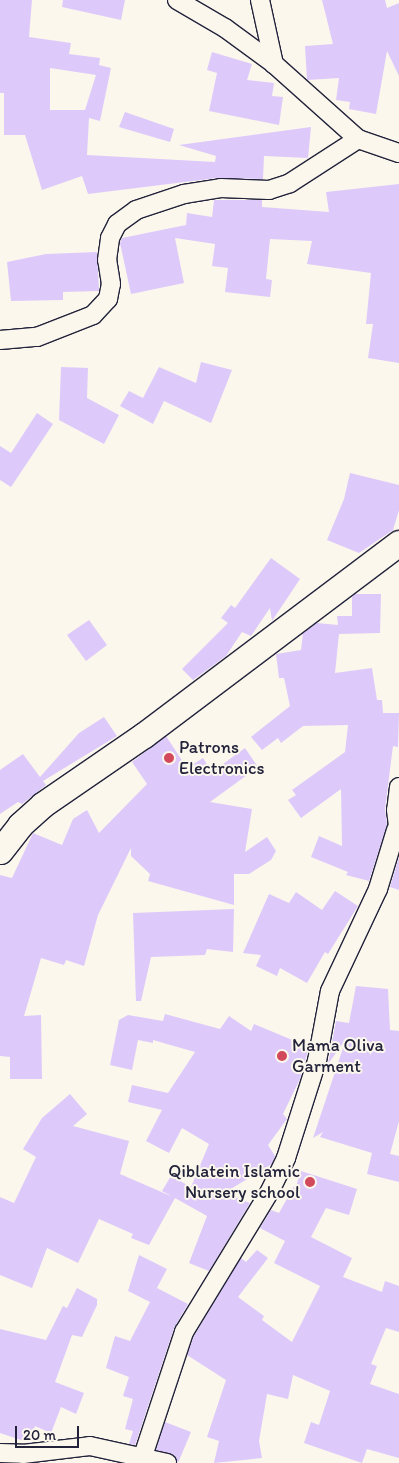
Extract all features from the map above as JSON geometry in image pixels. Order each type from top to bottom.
[{"type":"main road","points":[[0,850],[20,826],[42,805],[144,735],[399,543]]},
{"type":"street","points":[[177,0],[225,28],[274,64],[358,138],[399,154]]},
{"type":"street","points":[[260,0],[274,64]]},
{"type":"street","points":[[0,340],[37,337],[93,314],[108,299],[111,284],[107,260],[110,238],[117,224],[136,210],[184,194],[221,188],[269,190],[290,183],[358,138]]},
{"type":"street","points":[[143,1456],[184,1332],[270,1191],[286,1158],[317,1061],[322,1020],[330,991],[378,889],[398,832],[399,787]]},
{"type":"street","points":[[0,1454],[23,1454],[90,1446],[143,1456],[167,1463]]},
{"type":"building","points":[[0,0],[32,0],[29,37],[71,43],[69,54],[100,58],[99,65],[111,68],[100,121],[89,118],[87,155],[215,162],[216,156],[179,145],[311,127],[308,158],[264,156],[263,179],[217,178],[88,194],[82,176],[42,190],[25,135],[4,135],[4,93],[0,93]],"holes":[[[50,68],[96,75],[85,110],[50,110]]]},
{"type":"building","points":[[63,0],[125,0],[121,20],[62,7]]},
{"type":"building","points":[[322,0],[385,0],[387,8],[399,3],[399,76],[387,51],[376,114],[349,109],[350,102],[336,100],[339,78],[307,80],[305,46],[333,44]]},
{"type":"building","points":[[212,52],[252,64],[247,80],[274,83],[272,96],[283,97],[279,125],[209,111],[217,73],[207,70]]},
{"type":"building","points":[[125,112],[174,129],[170,142],[119,127]]},
{"type":"building","points":[[399,184],[399,363],[368,358],[373,324],[366,324],[371,273],[307,264],[312,241],[270,239],[266,279],[272,280],[270,297],[225,292],[228,268],[212,266],[215,244],[175,238],[184,283],[131,294],[120,243],[122,238],[186,225],[187,213],[212,217],[214,200],[262,200],[262,207],[329,212],[326,192]]},
{"type":"building","points":[[97,252],[99,291],[63,292],[63,300],[11,301],[7,262],[46,254]]},
{"type":"building","points":[[201,362],[232,370],[211,423],[164,401],[153,424],[120,406],[129,391],[143,398],[159,367],[196,383]]},
{"type":"building","points":[[61,367],[88,368],[87,398],[119,415],[104,444],[59,420]]},
{"type":"building","points":[[37,413],[53,424],[11,487],[0,480],[0,446],[11,453]]},
{"type":"building","points":[[350,473],[399,485],[399,510],[393,530],[359,553],[327,540],[344,499]]},
{"type":"building","points":[[271,558],[300,579],[272,621],[270,608],[251,636],[242,632],[226,656],[193,680],[182,669],[228,623],[221,618],[231,605],[235,608]]},
{"type":"building","points":[[355,594],[381,594],[380,633],[339,634],[335,673],[372,668],[377,700],[382,700],[383,713],[399,713],[398,747],[393,746],[385,809],[387,825],[369,881],[346,875],[348,872],[311,857],[319,836],[342,846],[341,789],[301,818],[288,800],[296,795],[292,790],[345,752],[348,725],[303,726],[281,743],[278,738],[262,750],[251,737],[290,706],[284,678],[279,678],[276,654],[301,650],[303,633],[317,623],[338,625],[337,616],[352,616],[352,597]]},
{"type":"building","points":[[89,620],[107,645],[86,661],[67,635]]},
{"type":"building","points":[[104,717],[117,736],[43,781],[46,785],[22,804],[18,802],[0,814],[0,770],[23,754],[40,777],[79,733]]},
{"type":"building","points":[[166,736],[187,768],[203,758],[212,772],[245,748],[258,767],[210,802],[252,809],[245,852],[267,837],[276,851],[271,860],[249,874],[234,874],[234,905],[148,881],[150,874],[131,856],[131,848],[98,915],[84,966],[66,960],[64,965],[41,958],[24,1016],[41,1015],[42,1079],[10,1079],[10,1057],[0,1056],[0,875],[12,878],[33,833],[62,845],[73,819],[87,810],[99,833],[147,784],[132,762]]},
{"type":"building","points":[[399,857],[399,890],[390,887]]},
{"type":"building","points":[[335,891],[358,906],[328,954],[325,952],[307,983],[280,968],[277,976],[256,966],[261,955],[243,953],[269,894],[289,903],[296,892],[322,910]]},
{"type":"building","points":[[234,909],[233,952],[207,949],[205,955],[151,957],[141,1001],[136,1001],[133,913]]},
{"type":"building","points":[[356,986],[388,989],[390,1030],[399,1031],[399,1121],[390,1154],[399,1156],[399,1182],[367,1174],[372,1153],[320,1137],[323,1132],[313,1138],[346,1039],[328,1064],[336,1021],[349,1023]]},
{"type":"building","points":[[165,1014],[220,1029],[229,1016],[251,1031],[254,1024],[309,1047],[300,1079],[283,1114],[287,1119],[268,1145],[275,1156],[272,1164],[224,1193],[250,1203],[209,1271],[189,1263],[207,1216],[175,1198],[149,1245],[131,1238],[133,1234],[99,1219],[78,1263],[47,1248],[32,1288],[0,1275],[0,1197],[14,1203],[36,1157],[23,1149],[42,1118],[70,1094],[87,1114],[73,1126],[129,1141],[120,1174],[173,1197],[162,1191],[171,1176],[191,1187],[209,1144],[182,1128],[169,1153],[146,1141],[162,1110],[128,1102],[132,1085],[168,1093],[195,1052],[153,1040],[153,1043],[138,1040],[132,1070],[110,1065],[119,1020],[128,1015],[163,1021]]},
{"type":"building","points":[[301,1171],[357,1189],[349,1215],[326,1208],[311,1237],[352,1258],[343,1277],[382,1292],[385,1281],[399,1286],[399,1332],[386,1328],[371,1364],[377,1366],[370,1384],[399,1394],[399,1458],[367,1449],[362,1463],[304,1443],[311,1422],[319,1425],[330,1391],[293,1375],[288,1399],[267,1394],[259,1441],[262,1458],[214,1463],[219,1441],[207,1437],[226,1380],[187,1355],[194,1336],[241,1258],[246,1262],[257,1250],[268,1258],[238,1297],[264,1316],[262,1320],[292,1342],[320,1286],[274,1263],[285,1241],[260,1228],[271,1210],[279,1213],[294,1186],[295,1189]]},
{"type":"building","points":[[139,1255],[167,1269],[151,1299],[157,1288],[188,1304],[174,1328],[135,1445],[129,1444],[133,1431],[125,1429],[133,1399],[123,1396],[129,1377],[106,1368],[115,1336],[130,1341],[150,1302],[128,1291]]},
{"type":"building","points":[[77,1288],[97,1299],[97,1305],[82,1337],[72,1335],[55,1382],[84,1393],[76,1414],[61,1407],[51,1433],[35,1426],[30,1443],[0,1433],[0,1329],[46,1340],[63,1306],[67,1308]]},
{"type":"building","points":[[165,1422],[191,1432],[178,1463],[174,1455],[156,1450]]},
{"type":"place","name":"Patrons Electronics","points":[[169,758]]},
{"type":"place","name":"Mama Oliva Garment","points":[[282,1056]]},
{"type":"place","name":"Qiblatein Islamic Nursery school","points":[[310,1182]]}]
